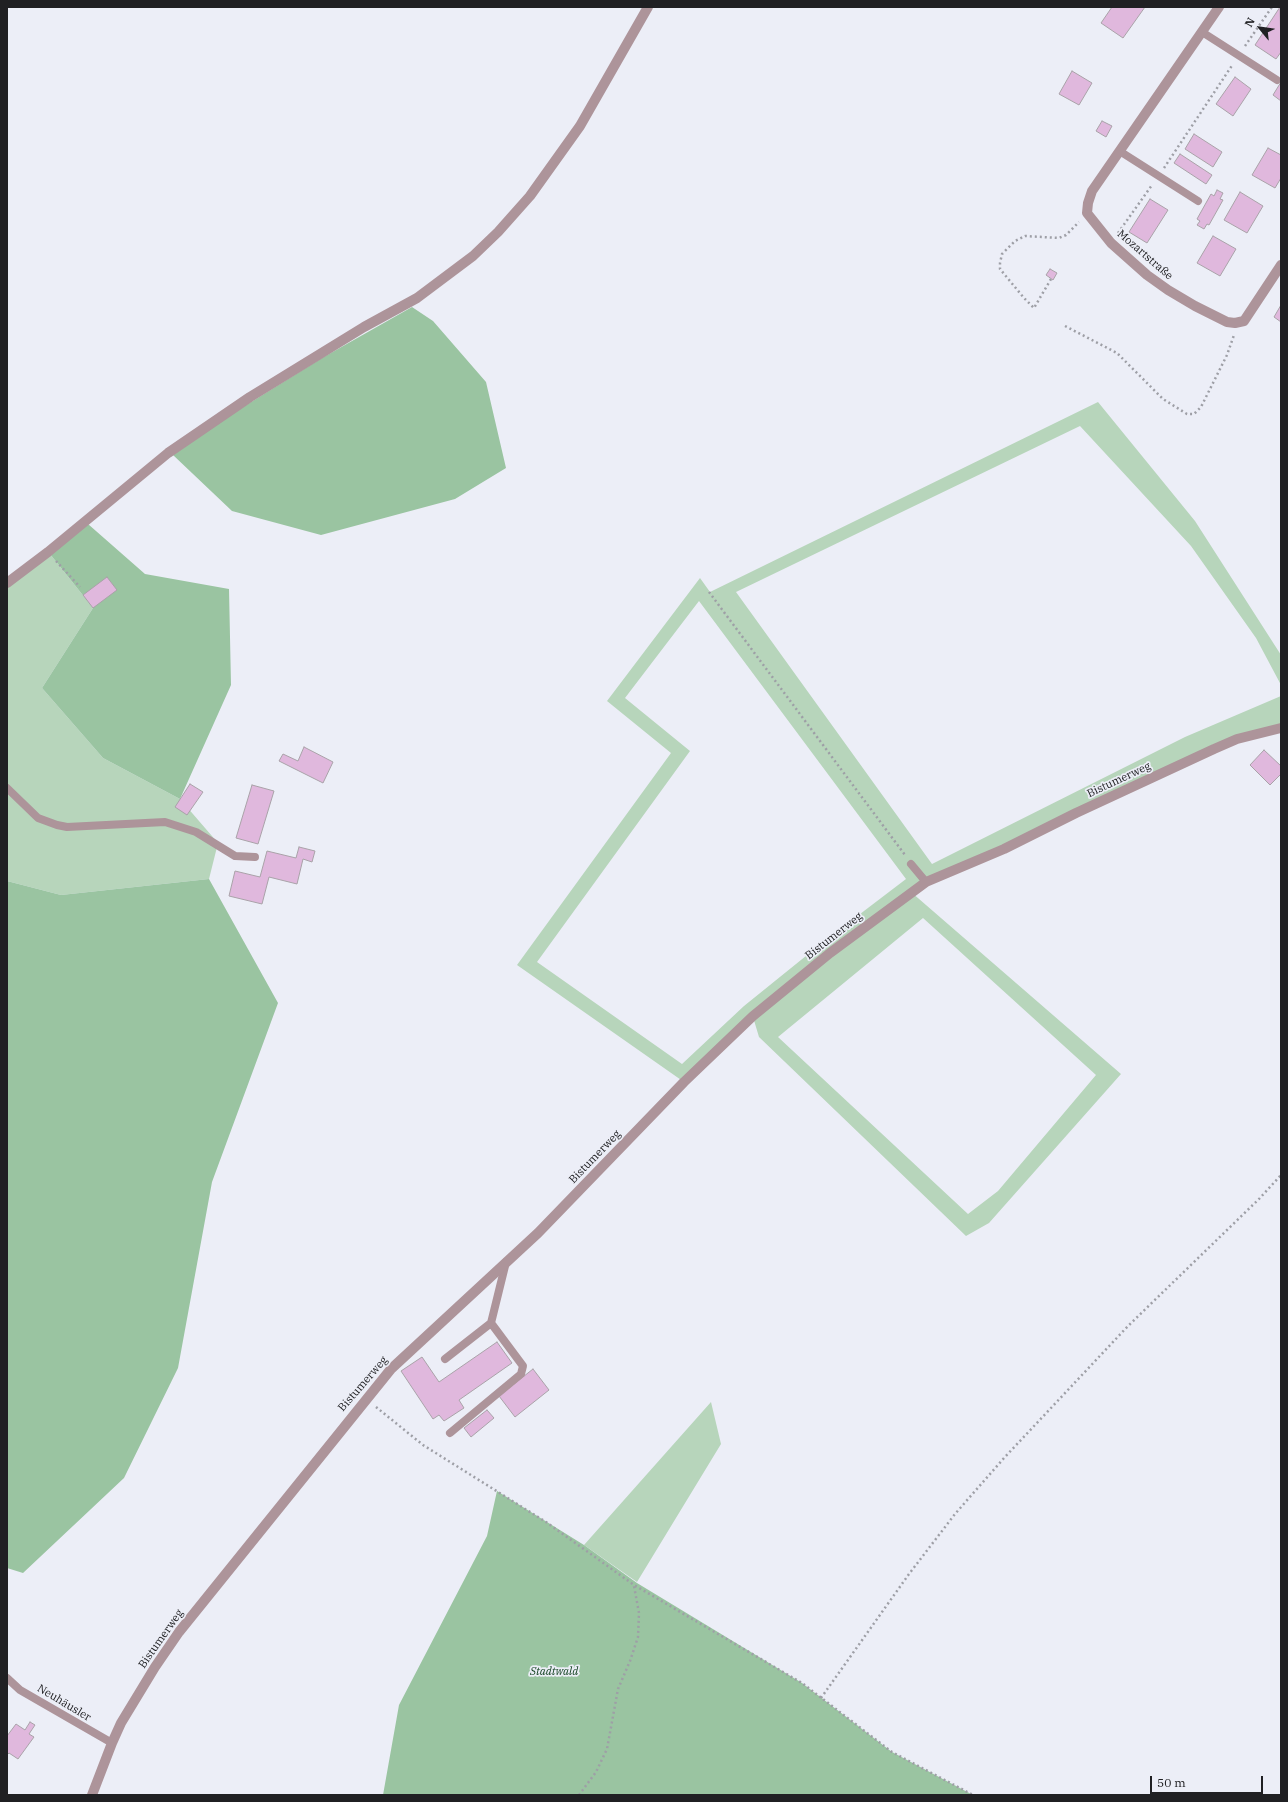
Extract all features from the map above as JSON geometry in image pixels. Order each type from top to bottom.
[{"type":"street","points":[[7,583],[48,552],[168,453],[250,397],[364,327],[417,298],[473,256],[498,232],[530,196],[580,126],[648,7]]},
{"type":"street","points":[[1087,213],[1088,203],[1092,192],[1121,152],[1219,7]]},
{"type":"street","name":"Mozartstraße","points":[[1087,213],[1111,242],[1147,275],[1168,290],[1220,319],[1235,323]]},
{"type":"street","points":[[1235,323],[1244,321],[1281,265]]},
{"type":"street","name":"Bistumerweg","points":[[92,1795],[112,1743],[139,1692],[179,1632],[275,1514],[365,1399],[391,1369],[538,1233],[684,1082],[753,1016],[830,953],[926,882],[1004,849],[1083,810],[1214,749],[1237,740],[1281,728]]},
{"type":"lane","points":[[1202,32],[1277,80]]},
{"type":"lane","points":[[1121,152],[1198,201]]},
{"type":"lane","points":[[7,788],[38,818],[57,826],[165,822],[196,832],[234,856],[254,857]]},
{"type":"lane","points":[[911,864],[926,882]]},
{"type":"lane","points":[[445,1359],[491,1323],[506,1262]]},
{"type":"lane","points":[[450,1433],[522,1374],[523,1366],[491,1323]]},
{"type":"lane","name":"Neuhäusler","points":[[7,1678],[20,1690],[112,1743]]},
{"type":"path","points":[[1111,242],[1159,176],[1272,7]]},
{"type":"path","points":[[1052,279],[1034,308],[1000,269],[1002,254],[1015,241],[1025,236],[1059,238],[1066,235],[1087,213]]},
{"type":"path","points":[[1065,326],[1117,353],[1163,399],[1187,414],[1194,414],[1201,407],[1208,396],[1232,342],[1235,323]]},
{"type":"path","points":[[48,552],[80,587]]},
{"type":"path","points":[[709,592],[911,864]]},
{"type":"path","points":[[821,1698],[913,1568],[955,1514],[1004,1458],[1128,1326],[1259,1199],[1281,1175]]},
{"type":"path","points":[[365,1399],[423,1445],[546,1522],[634,1585],[802,1683],[892,1752],[973,1795]]},
{"type":"path","points":[[579,1795],[596,1772],[607,1749],[618,1689],[630,1662],[638,1637],[639,1613],[634,1585]]},
{"type":"green space","points":[[412,307],[433,321],[486,382],[506,468],[455,499],[321,535],[232,511],[173,455],[235,412],[322,358]]},
{"type":"green space","points":[[1098,402],[1195,521],[1281,655],[1281,685],[1256,638],[1191,546],[1080,426],[736,592],[932,864],[1185,737],[1281,696],[1281,728],[1237,739],[911,892],[1121,1074],[989,1223],[966,1236],[759,1037],[753,1017],[684,1082],[517,965],[671,753],[607,701],[700,578],[710,592]],"holes":[[[699,601],[906,879],[822,943],[744,1006],[682,1064],[537,962],[690,751],[625,698]],[[923,918],[1096,1075],[998,1191],[968,1214],[778,1037]]]},
{"type":"green space","points":[[88,524],[145,574],[229,589],[231,685],[180,799],[103,758],[42,688],[93,608],[50,554]]},
{"type":"green space","points":[[50,554],[93,608],[42,688],[103,758],[180,799],[218,843],[209,879],[61,895],[7,881],[7,586]]},
{"type":"green space","points":[[209,879],[278,1003],[212,1182],[178,1368],[124,1478],[23,1573],[7,1568],[7,881],[61,895]]},
{"type":"green space","points":[[711,1402],[721,1444],[637,1582],[584,1545]]},
{"type":"green space","name":"Stadtwald","points":[[497,1491],[584,1545],[637,1583],[802,1683],[892,1752],[973,1795],[383,1795],[399,1705],[487,1536]]},
{"type":"building","points":[[1112,7],[1145,7],[1123,38],[1101,23]]},
{"type":"building","points":[[1280,7],[1281,52],[1276,59],[1255,45]]},
{"type":"building","points":[[1072,71],[1092,83],[1079,105],[1059,94]]},
{"type":"building","points":[[1235,77],[1251,89],[1233,116],[1216,104]]},
{"type":"building","points":[[1281,82],[1281,101],[1273,95]]},
{"type":"building","points":[[1102,121],[1112,126],[1106,137],[1096,131]]},
{"type":"building","points":[[1194,134],[1222,152],[1213,167],[1185,149]]},
{"type":"building","points":[[1268,148],[1281,155],[1281,178],[1275,188],[1252,175]]},
{"type":"building","points":[[1180,154],[1212,175],[1206,184],[1174,163]]},
{"type":"building","points":[[1217,190],[1223,193],[1220,199],[1223,200],[1209,225],[1207,224],[1204,229],[1197,225],[1200,221],[1197,219],[1211,194],[1214,196]]},
{"type":"building","points":[[1240,192],[1263,206],[1247,233],[1224,220]]},
{"type":"building","points":[[1150,199],[1168,210],[1147,243],[1129,232]]},
{"type":"building","points":[[1213,236],[1236,249],[1220,276],[1197,263]]},
{"type":"building","points":[[1050,269],[1057,273],[1053,280],[1046,275]]},
{"type":"building","points":[[1281,305],[1281,322],[1274,317]]},
{"type":"building","points":[[107,577],[117,590],[93,608],[83,595]]},
{"type":"building","points":[[304,747],[333,762],[323,783],[279,761],[283,754],[298,761]]},
{"type":"building","points":[[1264,750],[1281,766],[1281,774],[1270,785],[1250,765]]},
{"type":"building","points":[[190,784],[203,792],[187,815],[175,807]]},
{"type":"building","points":[[252,785],[274,791],[258,844],[236,838]]},
{"type":"building","points":[[299,847],[315,851],[312,862],[303,859],[297,884],[269,877],[262,904],[229,896],[235,871],[260,877],[267,851],[296,858]]},
{"type":"building","points":[[497,1342],[512,1363],[459,1400],[464,1408],[444,1421],[439,1415],[433,1419],[401,1371],[422,1357],[439,1382]]},
{"type":"building","points":[[533,1369],[549,1390],[515,1417],[499,1396]]},
{"type":"building","points":[[487,1410],[494,1418],[471,1437],[464,1428]]},
{"type":"building","points":[[30,1722],[35,1725],[29,1734],[34,1737],[18,1759],[9,1753],[7,1755],[7,1736],[16,1724],[25,1730]]}]
